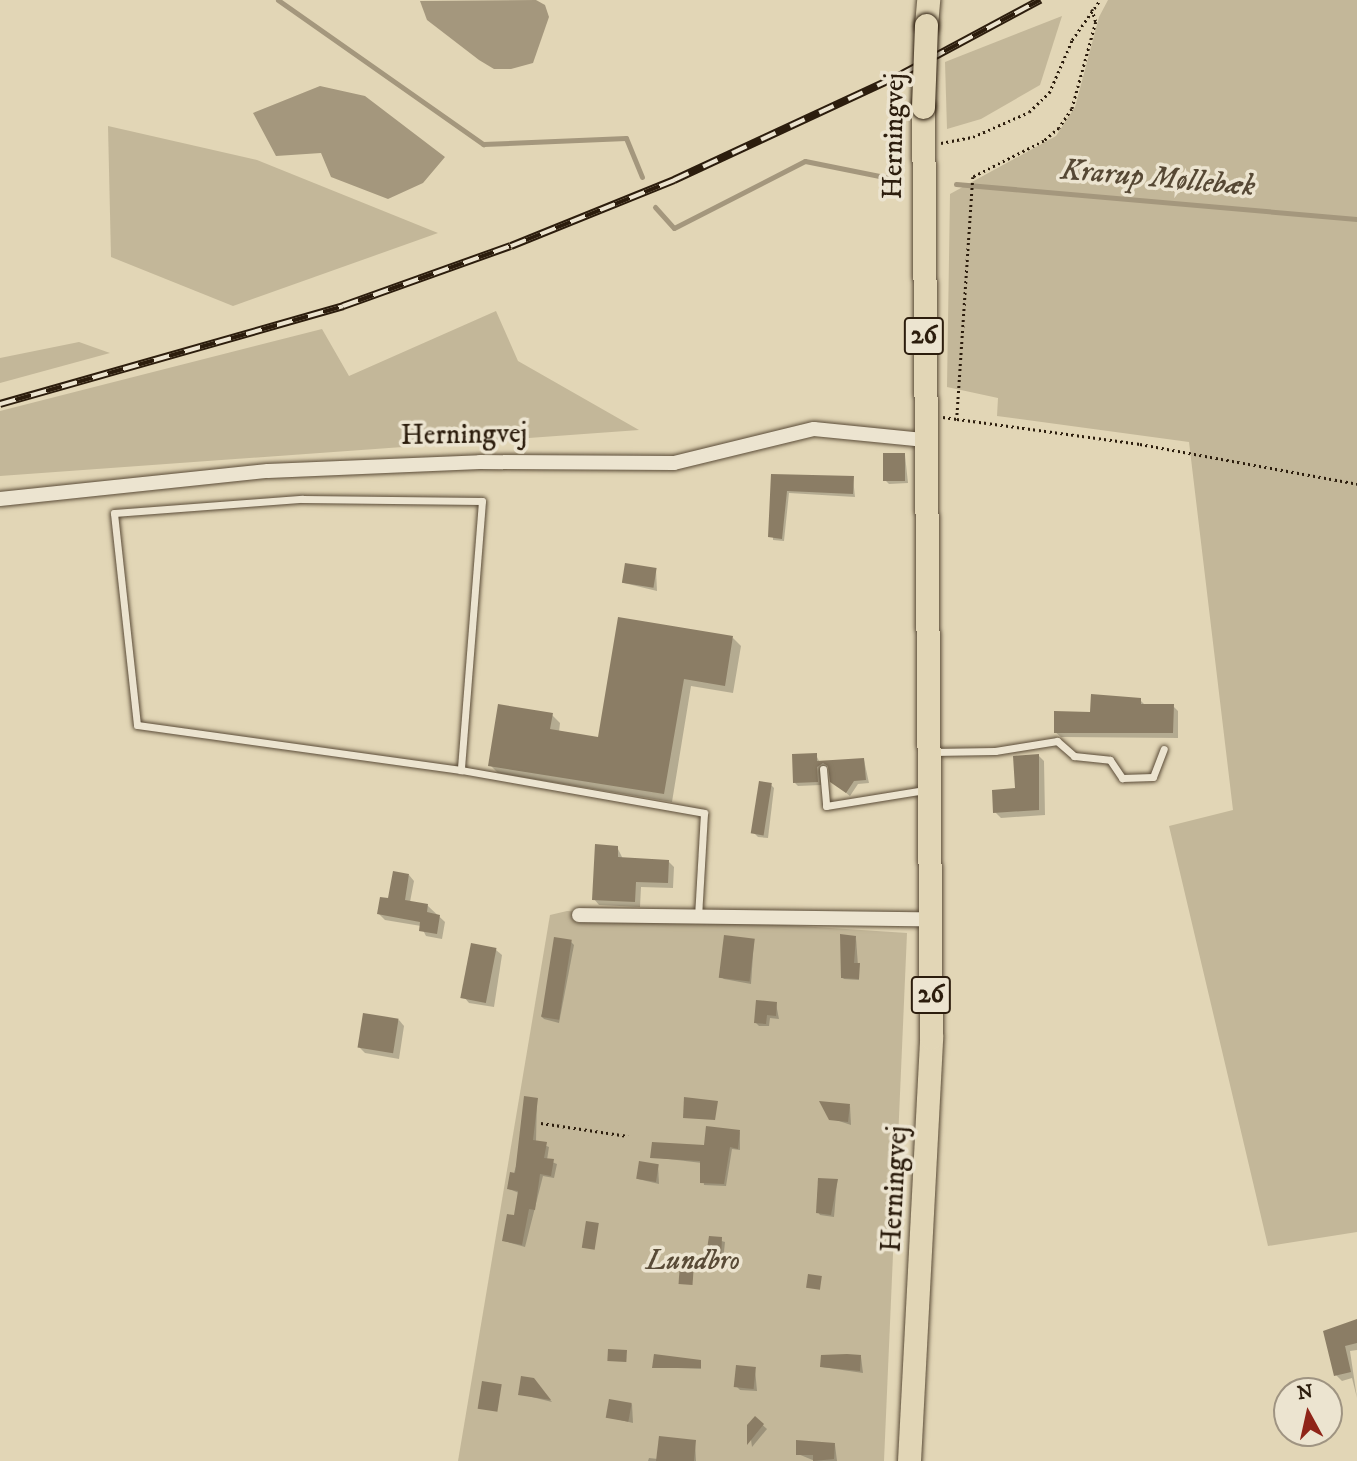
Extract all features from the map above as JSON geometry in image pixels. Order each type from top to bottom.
[{"type":"main road","name":"Herningvej","points":[[909,1461],[925,1192],[931,919],[923,144],[928,0]]},
{"type":"street","name":"Herningvej","points":[[0,499],[268,471],[480,462],[674,463],[814,429],[925,440]]},
{"type":"street","points":[[579,915],[931,919]]},
{"type":"lane","points":[[461,770],[482,500],[302,499],[114,513],[137,725],[461,770],[704,813],[698,916]]},
{"type":"lane","points":[[929,752],[995,751],[1057,741],[1074,756],[1110,760],[1122,778],[1153,777],[1164,750]]},
{"type":"lane","points":[[823,769],[826,806],[929,789]]},
{"type":"path","points":[[923,144],[973,137],[1028,112],[1049,93],[1072,40],[1100,0]]},
{"type":"path","points":[[1092,9],[1096,22],[1072,109],[1059,128],[1044,141],[973,177],[957,419],[1140,444],[1357,484]]},
{"type":"path","points":[[541,1123],[628,1136]]},
{"type":"green space","points":[[1108,0],[1357,0],[1357,1232],[1268,1246],[1169,826],[1233,810],[1189,442],[997,416],[998,398],[947,387],[950,194],[1056,136],[1075,107],[1099,17]]},
{"type":"green space","points":[[1062,16],[1040,85],[981,119],[947,129],[945,62]]},
{"type":"green space","points":[[108,126],[257,160],[438,233],[233,306],[111,257]]},
{"type":"green space","points":[[496,311],[518,361],[639,430],[0,476],[0,411],[322,329],[349,376]]},
{"type":"green space","points":[[79,342],[110,353],[0,383],[0,358]]},
{"type":"green space","name":"Lundbro","points":[[567,911],[907,933],[884,1461],[458,1461],[550,915]]},
{"type":"shaded area","points":[[536,0],[545,5],[549,17],[533,63],[511,69],[494,69],[479,60],[427,20],[420,1]]},
{"type":"shaded area","points":[[320,86],[365,96],[445,157],[423,183],[388,199],[331,177],[321,153],[276,156],[253,113]]},
{"type":"building","points":[[883,453],[905,453],[905,481],[883,481]]},
{"type":"building","points":[[771,474],[854,476],[853,494],[787,491],[782,539],[768,537]]},
{"type":"building","points":[[625,563],[657,568],[653,588],[622,583]]},
{"type":"building","points":[[618,617],[733,636],[725,686],[684,679],[664,794],[488,766],[498,704],[553,713],[550,729],[598,737]]},
{"type":"building","points":[[1091,694],[1141,698],[1141,704],[1174,704],[1173,733],[1054,733],[1054,711],[1090,712]]},
{"type":"building","points":[[817,753],[817,761],[864,758],[866,780],[854,781],[846,793],[830,782],[828,766],[823,763],[817,767],[818,782],[793,783],[792,754]]},
{"type":"building","points":[[1039,754],[1039,810],[993,813],[992,790],[1015,788],[1013,756]]},
{"type":"building","points":[[759,781],[772,783],[764,835],[751,833]]},
{"type":"building","points":[[595,844],[618,846],[618,857],[669,860],[668,883],[636,882],[635,902],[592,900]]},
{"type":"building","points":[[393,871],[409,874],[405,900],[428,904],[427,912],[440,915],[437,934],[419,931],[420,922],[377,914],[380,897],[388,898]]},
{"type":"building","points":[[840,934],[856,936],[854,963],[860,963],[859,979],[841,978]]},
{"type":"building","points":[[724,935],[755,939],[750,981],[719,978]]},
{"type":"building","points":[[554,937],[572,940],[559,1020],[541,1017]]},
{"type":"building","points":[[471,943],[497,948],[486,1003],[460,998]]},
{"type":"building","points":[[756,1000],[777,1002],[776,1016],[767,1015],[766,1024],[754,1023]]},
{"type":"building","points":[[363,1013],[399,1019],[393,1053],[358,1048]]},
{"type":"building","points":[[524,1096],[538,1098],[533,1140],[547,1142],[544,1158],[554,1159],[551,1176],[540,1174],[535,1210],[529,1209],[522,1245],[502,1241],[507,1214],[514,1215],[518,1191],[507,1189],[510,1172],[515,1173]]},
{"type":"building","points":[[684,1097],[718,1101],[715,1120],[683,1118]]},
{"type":"building","points":[[819,1101],[850,1104],[848,1122],[829,1120]]},
{"type":"building","points":[[706,1126],[740,1130],[738,1149],[730,1147],[724,1184],[700,1183],[700,1161],[650,1158],[652,1142],[704,1145]]},
{"type":"building","points":[[639,1161],[659,1164],[656,1182],[636,1179]]},
{"type":"building","points":[[818,1178],[838,1179],[831,1215],[816,1213]]},
{"type":"building","points":[[586,1221],[599,1223],[595,1250],[582,1248]]},
{"type":"building","points":[[709,1236],[722,1237],[721,1258],[704,1269]]},
{"type":"building","points":[[680,1263],[694,1264],[693,1285],[679,1284]]},
{"type":"building","points":[[808,1274],[822,1276],[820,1290],[806,1288]]},
{"type":"building","points":[[1357,1319],[1357,1343],[1345,1346],[1351,1372],[1334,1376],[1323,1331]]},
{"type":"building","points":[[608,1349],[627,1350],[626,1362],[607,1361]]},
{"type":"building","points":[[654,1354],[701,1360],[701,1368],[652,1368]]},
{"type":"building","points":[[821,1355],[861,1355],[860,1371],[820,1367]]},
{"type":"building","points":[[736,1365],[756,1367],[754,1389],[734,1387]]},
{"type":"building","points":[[521,1376],[534,1378],[551,1400],[518,1395]]},
{"type":"building","points":[[482,1381],[502,1384],[497,1412],[478,1409]]},
{"type":"building","points":[[609,1399],[632,1403],[628,1422],[606,1418]]},
{"type":"building","points":[[755,1416],[764,1424],[747,1445],[747,1425]]},
{"type":"building","points":[[659,1436],[696,1440],[694,1461],[656,1461]]},
{"type":"building","points":[[796,1440],[835,1443],[834,1459],[813,1461],[813,1455],[796,1455]]},
{"type":"waterway","name":"Krarup Møllebæk","points":[[278,0],[483,144],[626,138],[642,177]]},
{"type":"waterway","name":"Krarup Møllebæk","points":[[655,207],[674,228],[805,161],[889,178]]},
{"type":"waterway","name":"Krarup Møllebæk","points":[[956,184],[1357,219]]},
{"type":"railway","points":[[0,404],[343,306],[511,246],[674,180],[902,74],[1040,0]]}]
